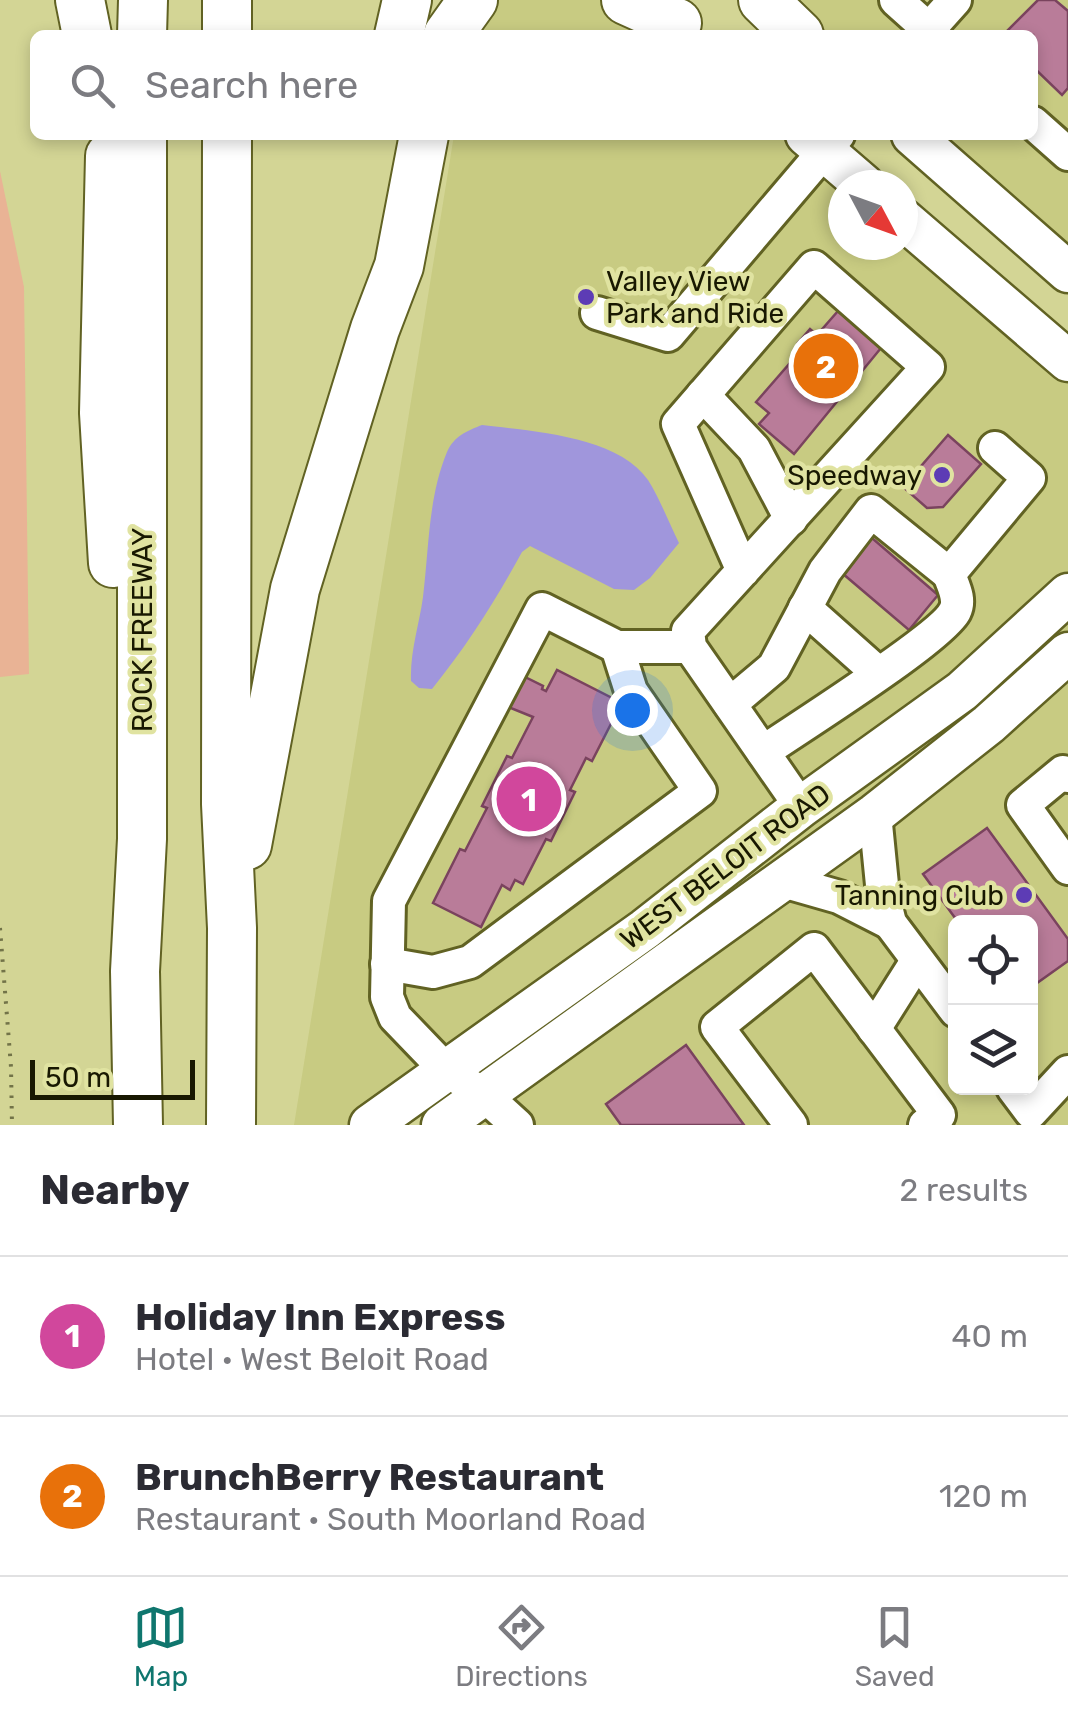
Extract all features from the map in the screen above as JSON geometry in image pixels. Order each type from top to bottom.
[{"type":"highway","points":[[80,0],[87,30]]},
{"type":"highway","points":[[110,0],[110,30]]},
{"type":"highway","points":[[142,30],[143,0]]},
{"type":"highway","points":[[228,0],[228,30]]},
{"type":"highway","points":[[400,30],[407,0]]},
{"type":"highway","points":[[424,30],[435,0]]},
{"type":"highway","points":[[452,30],[474,0]]},
{"type":"highway","points":[[626,0],[673,19]]},
{"type":"highway","points":[[762,0],[793,30]]},
{"type":"highway","points":[[103,140],[110,189]]},
{"type":"highway","points":[[110,140],[104,413],[134,971]]},
{"type":"highway","name":"ROCK FREEWAY","points":[[138,1125],[134,971],[142,839],[142,140]]},
{"type":"highway","points":[[227,140],[226,804],[232,928],[232,1125]]},
{"type":"highway","points":[[374,330],[391,140]]},
{"type":"highway","points":[[383,227],[404,140]]},
{"type":"highway","points":[[232,928],[295,589],[374,330],[399,266],[423,140]]},
{"type":"main road","points":[[741,0],[790,30]]},
{"type":"main road","points":[[823,140],[850,170]]},
{"type":"main road","points":[[918,140],[1068,272]]},
{"type":"main road","points":[[918,231],[1049,331],[1068,361]]},
{"type":"main road","name":"WEST BELOIT ROAD","points":[[370,1125],[645,929],[800,807],[962,692],[1068,594]]},
{"type":"main road","name":"WEST BELOIT ROAD","points":[[465,1114],[875,814],[989,724],[1068,654]]},
{"type":"main road","points":[[672,962],[704,920],[791,852],[801,833],[800,807]]},
{"type":"street","points":[[896,0],[930,30]]},
{"type":"street","points":[[933,30],[955,0]]},
{"type":"street","points":[[598,313],[668,335],[823,140]]},
{"type":"street","points":[[743,571],[678,424],[814,267],[928,367],[743,571],[688,631],[690,647],[800,807]]},
{"type":"street","points":[[703,396],[754,449],[790,519]]},
{"type":"street","points":[[949,574],[1028,478],[996,448]]},
{"type":"street","points":[[730,704],[774,667],[825,571],[870,511],[949,574],[957,596],[954,614],[916,647],[762,752]]},
{"type":"street","points":[[806,608],[878,673]]},
{"type":"street","points":[[517,1125],[465,1114],[445,1069],[396,1017],[387,997],[389,900],[542,609],[617,647],[690,647]]},
{"type":"street","points":[[387,964],[433,972],[470,962],[700,791],[631,692],[617,647]]},
{"type":"street","points":[[1068,776],[1064,772],[1024,805],[1068,868]]},
{"type":"street","points":[[875,814],[883,895],[890,923],[951,1005]]},
{"type":"street","points":[[783,882],[839,898],[890,923]]},
{"type":"street","points":[[791,1125],[717,1026],[814,949],[939,1115],[925,1125]]},
{"type":"street","points":[[874,1029],[918,961]]},
{"type":"street","points":[[1019,1108],[1068,1072]]},
{"type":"path","points":[[0,928],[12,1067],[12,1125]]},
{"type":"shaded area","points":[[477,0],[626,0],[683,30],[482,30],[487,19]]},
{"type":"shaded area","points":[[790,0],[1068,0],[1068,272],[918,140],[1038,140],[1038,30],[798,30]]},
{"type":"shaded area","points":[[453,140],[810,140],[832,170],[828,170],[828,260],[918,260],[918,256],[1068,361],[1068,1125],[482,1125],[447,1088],[399,1125],[294,1125]]},
{"type":"shaded area","points":[[0,171],[24,287],[29,674],[0,677]]},
{"type":"shaded area","points":[[482,425],[572,438],[616,454],[648,480],[679,543],[650,578],[634,590],[614,589],[530,546],[522,552],[445,673],[432,689],[419,688],[411,681],[412,659],[436,487],[450,446]]},
{"type":"building","points":[[1038,0],[1055,0],[1068,11],[1068,88],[1062,95],[1038,72],[1038,30],[1008,30]]},
{"type":"building","points":[[838,311],[881,348],[794,454],[759,424],[769,413],[756,402],[803,348],[798,343],[810,329],[817,335]]},
{"type":"building","name":"Speedway","points":[[948,435],[981,464],[943,507],[927,508],[903,487]]},
{"type":"building","name":"Speedway","points":[[872,538],[938,595],[909,630],[842,573]]},
{"type":"building","points":[[511,670],[546,691],[557,670],[616,700],[610,710],[616,714],[592,761],[586,758],[570,790],[575,792],[551,841],[546,839],[523,884],[515,880],[510,890],[502,885],[481,927],[433,903],[460,849],[465,851],[487,808],[482,806],[507,756],[512,758],[533,717],[496,702]]},
{"type":"building","points":[[987,828],[1068,939],[1068,961],[1038,982],[1038,915],[953,915],[923,874]]},
{"type":"building","points":[[686,1045],[744,1125],[621,1125],[606,1104]]},
{"type":"place","name":"Valley View Park and Ride","points":[[586,297]]},
{"type":"place","name":"BrunchBerry Restaurant","points":[[826,366]]},
{"type":"place","name":"Speedway","points":[[942,475]]},
{"type":"place","name":"Holiday Inn Express","points":[[529,799]]},
{"type":"place","name":"Tanning Club","points":[[1024,895]]}]
